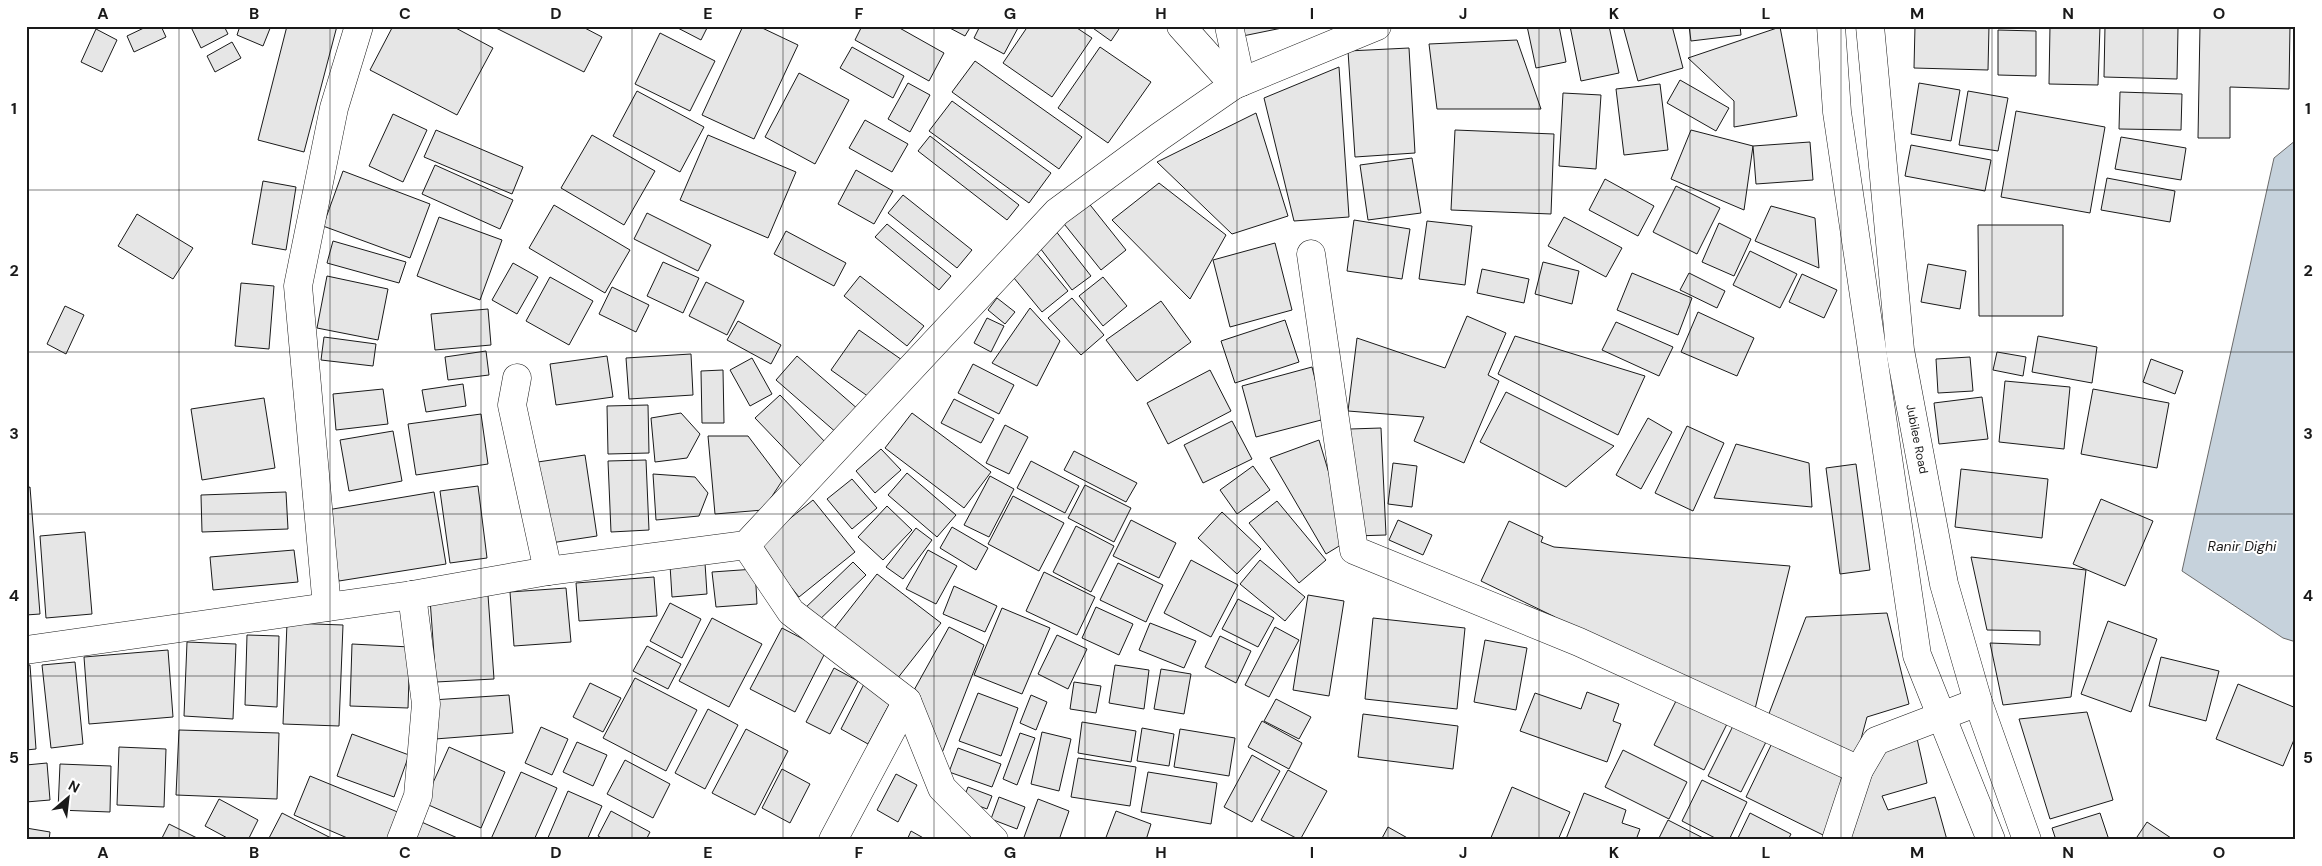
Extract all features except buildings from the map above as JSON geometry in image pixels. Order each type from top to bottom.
[{"type":"street","points":[[327,607],[298,286],[334,108],[359,26]]},
{"type":"street","points":[[1182,26],[1237,84]]},
{"type":"street","points":[[1228,26],[1237,84]]},
{"type":"street","points":[[26,650],[412,595],[548,571],[746,545],[1057,212],[1159,137],[1237,84],[1377,26]]},
{"type":"street","points":[[1831,26],[1837,112],[1917,655],[1990,840]]},
{"type":"street","name":"Jubilee Road","points":[[1870,26],[1900,350],[1944,584],[1978,702],[2027,840]]},
{"type":"street","points":[[1311,254],[1354,550],[1579,642],[1859,770]]},
{"type":"street","points":[[516,378],[512,405],[548,571]]},
{"type":"street","points":[[746,545],[791,612],[907,701],[942,788],[994,840]]},
{"type":"street","points":[[401,840],[418,796],[426,704],[412,595]]},
{"type":"street","points":[[834,840],[907,701]]},
{"type":"street","points":[[1836,840],[1859,770],[1876,741],[1978,702]]},
{"type":"water","name":"Ranir Dighi","points":[[2296,140],[2296,642],[2283,638],[2182,571],[2274,158]]}]
